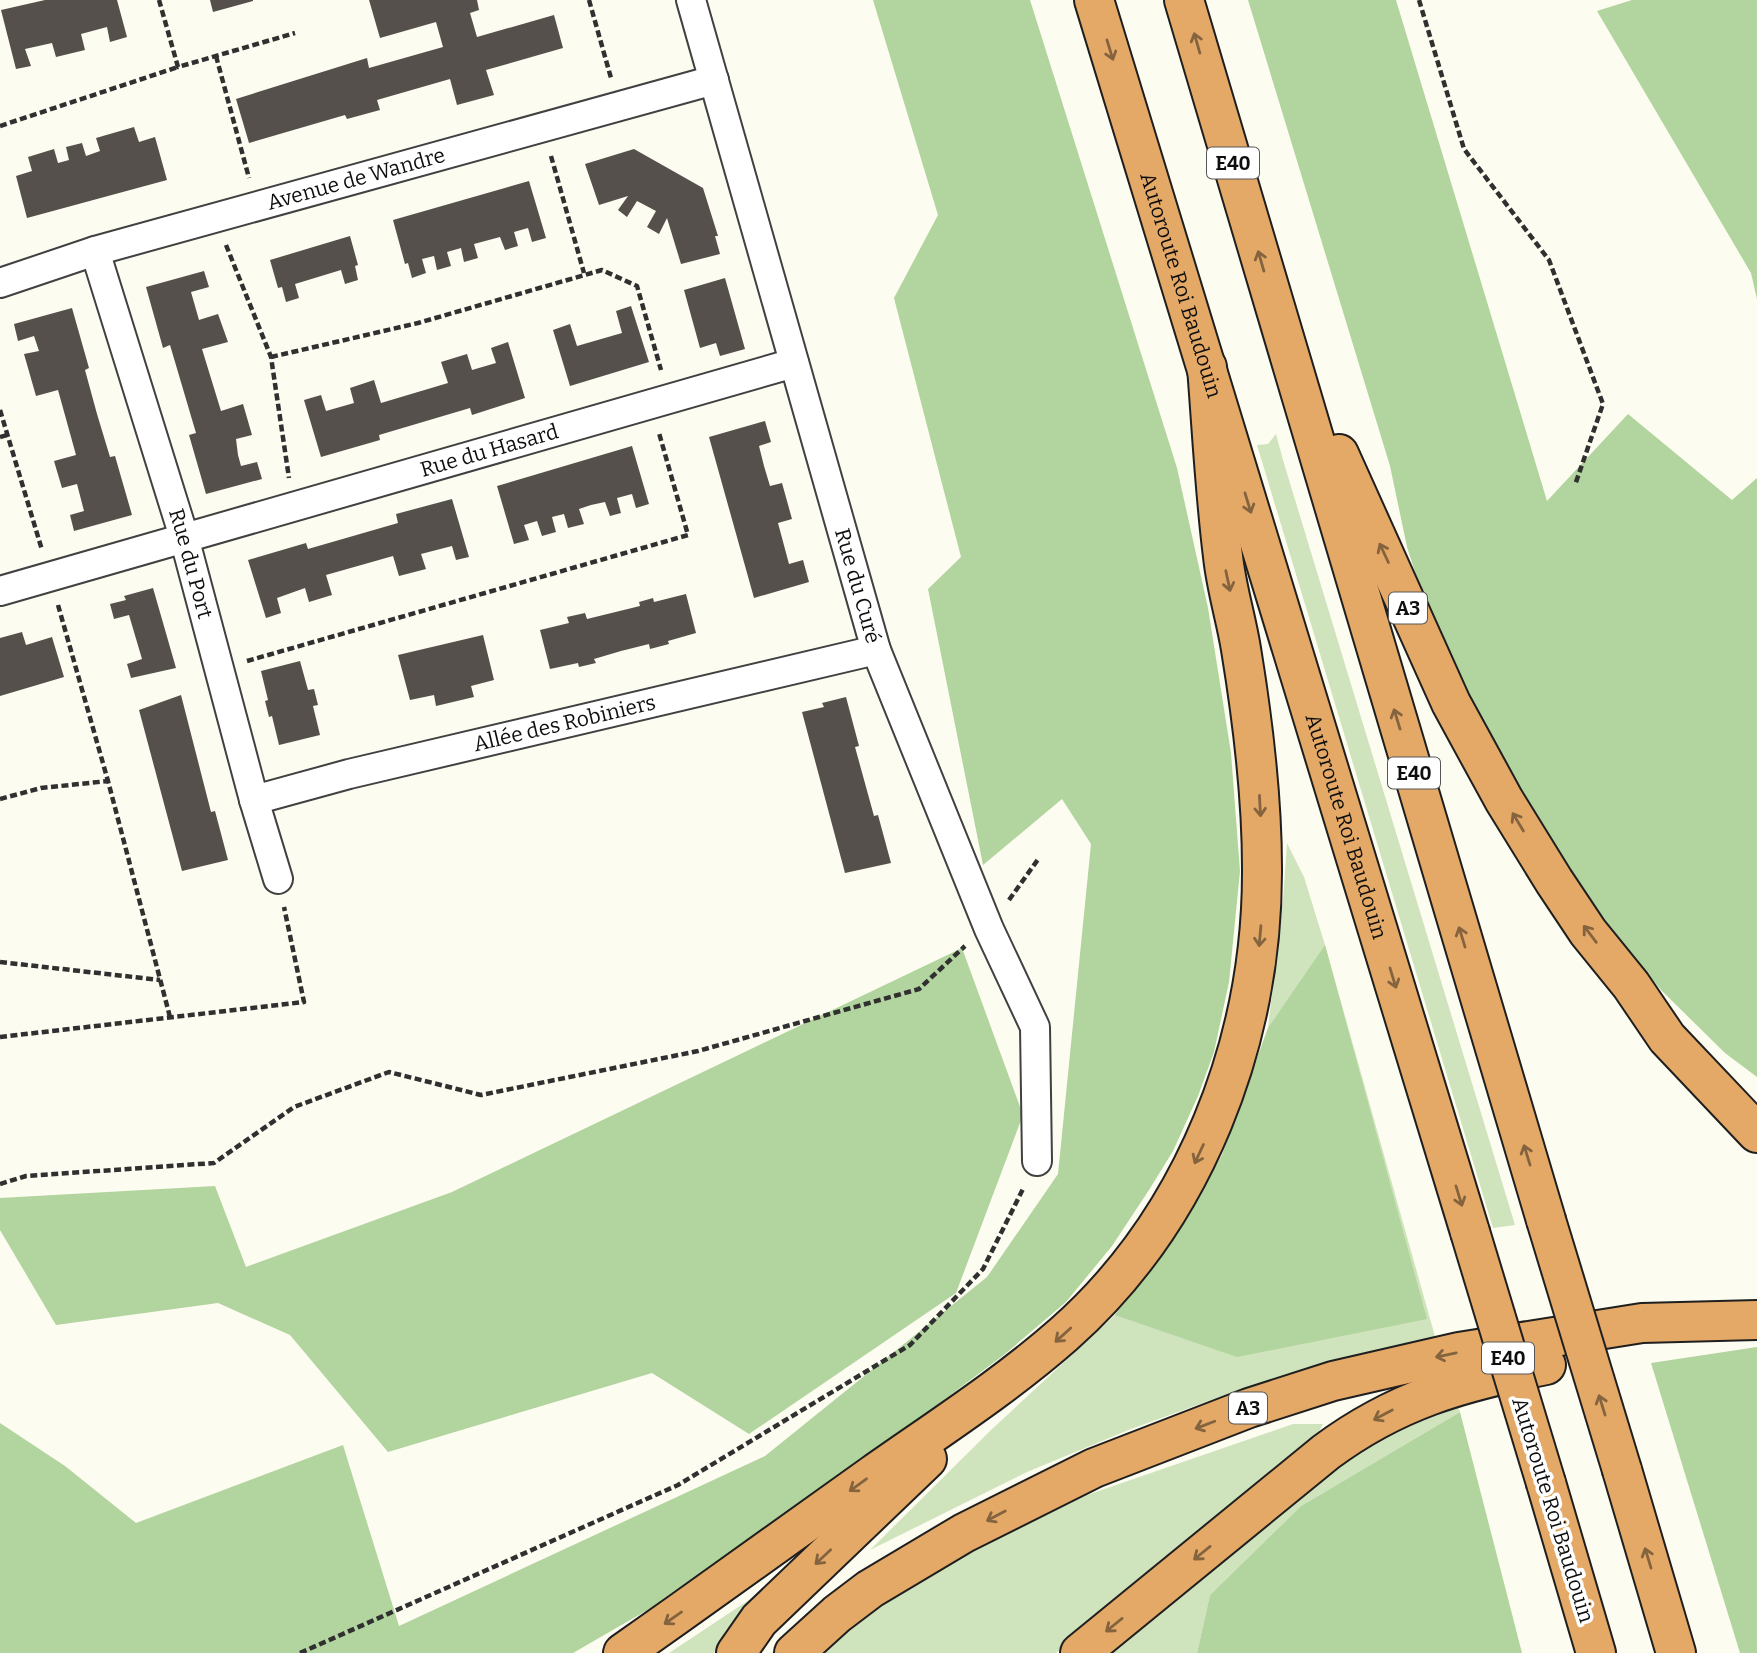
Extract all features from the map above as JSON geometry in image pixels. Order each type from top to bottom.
[{"type":"highway","name":"Autoroute Roi Baudouin","points":[[1094,0],[1593,1643]]},
{"type":"highway","name":"E40","points":[[1184,0],[1672,1638]]},
{"type":"highway","name":"A3","points":[[1281,327],[1396,579],[1426,653],[1504,800],[1570,907],[1631,985],[1667,1038],[1757,1133]]},
{"type":"highway","points":[[623,1653],[995,1390],[1068,1331],[1125,1269],[1161,1220],[1191,1171],[1212,1125],[1231,1074],[1246,1017],[1257,964],[1261,919],[1260,806],[1255,743],[1223,560],[1207,367]]},
{"type":"highway","name":"A3","points":[[1631,985],[1737,1088],[1757,1104]]},
{"type":"highway","name":"A3","points":[[794,1653],[837,1614],[870,1589],[964,1532],[1094,1468],[1249,1408],[1333,1381],[1459,1352],[1642,1324],[1757,1322]]},
{"type":"highway","name":"A3","points":[[1080,1653],[1326,1452],[1365,1425],[1401,1406],[1473,1380],[1613,1352],[1711,1339],[1757,1322]]},
{"type":"highway","points":[[736,1653],[759,1620],[896,1490],[995,1390]]},
{"type":"street","name":"Rue du Curé","points":[[691,0],[876,650],[989,929],[1035,1027],[1037,1161]]},
{"type":"street","name":"Avenue de Wandre","points":[[0,283],[95,251],[714,80]]},
{"type":"street","name":"Rue du Port","points":[[95,251],[184,537],[254,800],[278,879]]},
{"type":"street","name":"Rue du Hasard","points":[[0,591],[793,363]]},
{"type":"street","name":"Allée des Robiniers","points":[[254,800],[349,774],[876,650]]},
{"type":"path","points":[[159,0],[178,67]]},
{"type":"path","points":[[589,0],[619,106]]},
{"type":"path","points":[[1419,0],[1464,149],[1549,260],[1603,404],[1574,485]]},
{"type":"path","points":[[0,126],[178,67],[295,33]]},
{"type":"path","points":[[216,56],[256,206]]},
{"type":"path","points":[[542,127],[584,273]]},
{"type":"path","points":[[216,218],[271,356],[293,507]]},
{"type":"path","points":[[220,669],[688,535],[637,286],[601,270],[418,323],[271,356]]},
{"type":"path","points":[[0,410],[108,781],[170,1017]]},
{"type":"path","points":[[0,437],[7,435]]},
{"type":"path","points":[[0,799],[41,788],[108,781]]},
{"type":"path","points":[[0,1184],[26,1176],[214,1163],[294,1107],[389,1072],[481,1096],[698,1051],[919,989],[962,948],[989,929],[1039,858]]},
{"type":"path","points":[[0,1037],[304,1002],[278,879]]},
{"type":"path","points":[[0,962],[160,980]]},
{"type":"path","points":[[300,1653],[678,1485],[910,1345],[983,1269],[1037,1161]]},
{"type":"green space","points":[[873,0],[1030,0],[1177,468],[1208,608],[1231,753],[1240,871],[1229,982],[1214,1052],[1173,1151],[1112,1246],[1066,1302],[1005,1354],[792,1514],[670,1597],[573,1653],[0,1653],[0,1423],[65,1466],[136,1523],[343,1445],[399,1626],[765,1456],[987,1277],[1058,1174],[1091,844],[1062,799],[983,865],[928,589],[961,557],[894,298],[938,215]]},
{"type":"green space","points":[[1248,0],[1396,0],[1547,501],[1628,414],[1732,500],[1757,478],[1757,1077],[1725,1053],[1661,990],[1619,940],[1549,838],[1475,715],[1423,597],[1407,547],[1390,466]]},
{"type":"green space","points":[[1632,0],[1757,0],[1757,299],[1751,273],[1597,11]]},
{"type":"green space","points":[[1276,434],[1515,1225],[1493,1228],[1257,445],[1268,444]]},
{"type":"green space","points":[[1287,843],[1304,877],[1325,945],[1436,1340],[1247,1387],[1131,1429],[1027,1472],[870,1550],[990,1431],[1115,1315],[1176,1236],[1222,1155],[1268,1028]]},
{"type":"green space","points":[[1325,945],[1427,1319],[1237,1357],[1115,1315],[1176,1236],[1222,1155],[1268,1028]]},
{"type":"green space","points":[[962,948],[1023,1115],[956,1293],[749,1434],[652,1373],[388,1452],[290,1335],[218,1303],[56,1325],[0,1230],[0,1198],[215,1186],[246,1267],[452,1192]]},
{"type":"green space","points":[[1757,1347],[1757,1653],[1740,1653],[1651,1363]]},
{"type":"green space","points":[[1455,1400],[1460,1412],[1301,1506],[1210,1595],[1197,1653],[1101,1653],[1374,1437]]},
{"type":"green space","points":[[1460,1412],[1522,1653],[1197,1653],[1210,1595],[1301,1506]]},
{"type":"green space","points":[[1293,1424],[1323,1424],[1318,1434],[1286,1463],[1096,1623],[1056,1653],[817,1653],[842,1631],[911,1584],[1087,1495]]},
{"type":"green space","points":[[758,1594],[726,1630],[714,1653],[669,1653]]},
{"type":"building","points":[[45,0],[117,0],[127,37],[110,42],[107,27],[81,34],[85,50],[56,57],[52,43],[25,49],[31,66],[16,69],[1,10]]},
{"type":"building","points":[[210,0],[253,0],[253,1],[213,12]]},
{"type":"building","points":[[369,0],[477,0],[479,10],[470,13],[477,37],[554,15],[563,48],[486,70],[494,95],[457,105],[450,79],[377,100],[380,110],[347,119],[345,115],[249,143],[236,99],[367,58],[369,68],[443,47],[436,22],[380,38]]},
{"type":"building","points":[[134,127],[139,142],[155,137],[167,180],[27,218],[16,176],[32,171],[28,157],[54,149],[58,163],[69,160],[66,147],[82,143],[86,156],[100,151],[96,138]]},
{"type":"building","points":[[634,149],[703,188],[718,236],[715,236],[720,254],[681,264],[667,218],[659,234],[647,227],[656,211],[637,201],[627,217],[618,210],[628,196],[599,205],[585,164]]},
{"type":"building","points":[[529,181],[546,238],[532,242],[528,228],[514,232],[518,246],[505,250],[500,237],[474,244],[478,258],[464,262],[461,248],[447,252],[451,266],[437,270],[434,256],[422,259],[426,273],[412,278],[408,263],[405,264],[393,220]]},
{"type":"building","points":[[350,236],[358,265],[355,266],[358,280],[345,284],[341,270],[295,284],[299,298],[286,302],[282,287],[278,288],[270,260]]},
{"type":"building","points":[[204,271],[209,287],[191,292],[199,320],[218,314],[228,342],[202,349],[221,411],[243,404],[252,435],[236,439],[238,455],[241,466],[257,462],[262,479],[206,494],[189,435],[196,433],[170,345],[163,348],[146,287]]},
{"type":"building","points":[[725,278],[745,349],[720,356],[716,343],[700,348],[684,290]]},
{"type":"building","points":[[631,306],[649,362],[570,386],[553,330],[570,324],[577,346],[622,333],[616,311]]},
{"type":"building","points":[[72,308],[89,368],[85,370],[97,414],[110,457],[115,456],[132,515],[74,531],[70,515],[84,511],[77,484],[62,488],[54,461],[76,455],[58,390],[36,396],[24,354],[39,351],[34,336],[18,341],[14,324]]},
{"type":"building","points":[[508,342],[525,398],[472,415],[470,408],[379,435],[380,440],[321,457],[304,400],[321,395],[326,411],[354,403],[350,388],[374,380],[381,403],[448,383],[441,362],[467,354],[472,370],[496,363],[491,348]]},
{"type":"building","points":[[765,421],[771,442],[759,446],[764,466],[770,486],[782,483],[792,519],[778,523],[789,564],[803,560],[809,582],[754,598],[709,437]]},
{"type":"building","points":[[632,446],[649,504],[636,508],[632,494],[617,498],[621,513],[610,516],[605,502],[591,505],[579,509],[584,524],[568,528],[564,514],[552,517],[556,532],[542,536],[537,521],[524,525],[529,540],[514,544],[497,486]]},
{"type":"building","points":[[452,499],[469,557],[456,560],[452,546],[421,554],[426,569],[399,576],[393,556],[326,575],[332,595],[309,602],[305,588],[277,598],[281,613],[266,618],[248,560],[306,543],[308,549],[398,523],[396,514]]},
{"type":"building","points":[[153,588],[176,668],[131,678],[127,664],[142,659],[129,615],[114,619],[110,604],[126,600],[124,596]]},
{"type":"building","points":[[686,594],[696,633],[650,649],[649,644],[594,659],[596,663],[579,667],[578,663],[550,669],[540,630],[569,623],[567,617],[585,613],[587,619],[640,606],[639,602],[653,598],[654,602]]},
{"type":"building","points":[[22,632],[26,645],[52,637],[64,677],[0,696],[0,638]]},
{"type":"building","points":[[483,635],[494,680],[471,686],[474,697],[436,706],[434,695],[410,700],[398,655]]},
{"type":"building","points":[[300,661],[308,690],[314,689],[318,705],[313,706],[320,735],[279,745],[272,716],[269,717],[265,701],[268,700],[261,671]]},
{"type":"building","points":[[181,695],[211,812],[215,811],[228,860],[182,871],[139,710]]},
{"type":"building","points":[[846,697],[859,746],[855,747],[874,816],[878,815],[891,863],[845,873],[802,712],[824,707],[822,703]]}]
